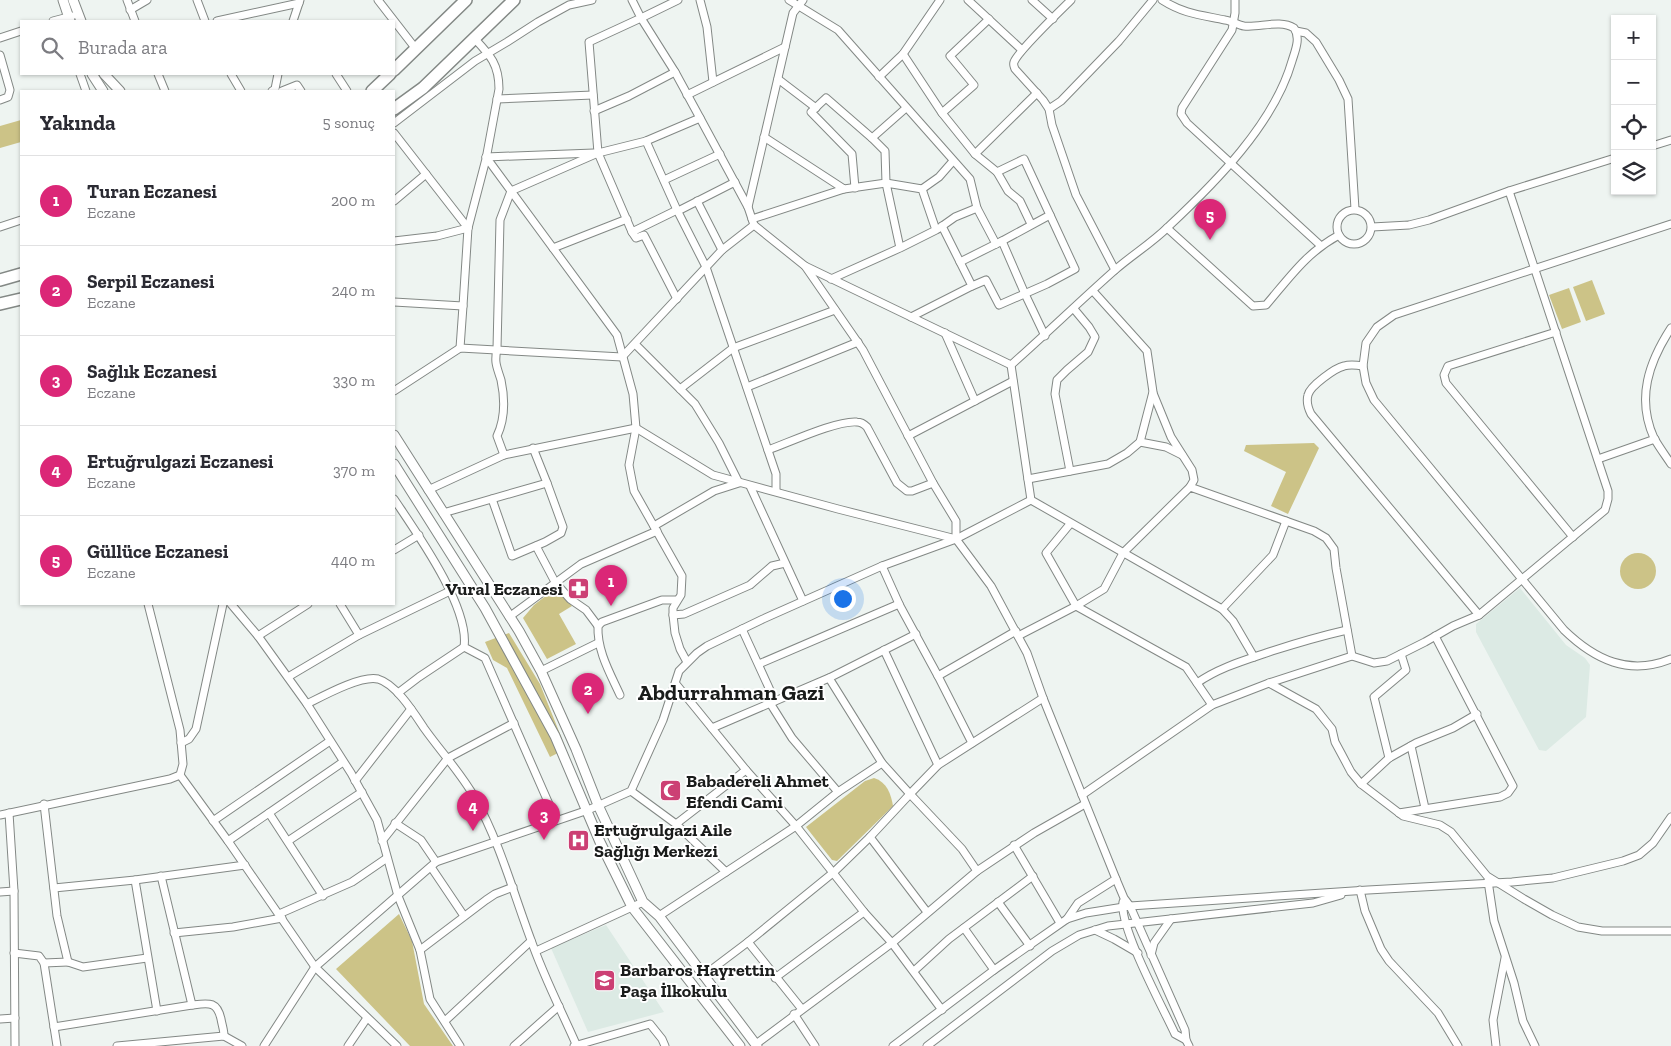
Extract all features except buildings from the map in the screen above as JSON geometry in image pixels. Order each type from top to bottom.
[{"type":"highway","points":[[395,69],[466,0]]},
{"type":"highway","points":[[395,108],[423,88],[514,0]]},
{"type":"highway","points":[[373,90],[389,75]]},
{"type":"highway","points":[[0,280],[20,274]]},
{"type":"highway","points":[[0,304],[20,299]]},
{"type":"street","points":[[63,0],[62,20],[79,18],[73,0]]},
{"type":"street","points":[[127,0],[135,20]]},
{"type":"street","points":[[130,10],[148,0]]},
{"type":"street","points":[[197,0],[205,20]]},
{"type":"street","points":[[378,0],[394,20]]},
{"type":"street","points":[[395,122],[475,61],[569,5],[592,0]]},
{"type":"street","points":[[632,0],[641,18],[675,72],[720,154],[748,207],[753,222],[805,266],[1011,365]]},
{"type":"street","points":[[677,299],[644,235],[636,238],[632,232],[598,153],[588,42],[678,0]]},
{"type":"street","points":[[700,0],[707,26],[713,82]]},
{"type":"street","points":[[789,0],[801,2],[838,30],[970,179],[977,208],[999,242],[1045,336]]},
{"type":"street","points":[[879,77],[903,54],[940,0]]},
{"type":"street","points":[[968,0],[1022,50]]},
{"type":"street","points":[[1032,0],[1053,19]]},
{"type":"street","points":[[1070,0],[1014,60],[1015,69],[1043,100],[1049,110],[1052,125],[1076,195],[1115,270]]},
{"type":"street","points":[[1049,110],[1061,101],[1119,41],[1153,0]]},
{"type":"street","points":[[1162,0],[1188,13],[1234,22],[1242,26],[1288,25],[1296,31],[1306,33],[1316,42],[1348,99],[1355,209]]},
{"type":"street","points":[[1234,0],[1234,22],[1228,37],[1181,112],[1182,118],[1320,245]]},
{"type":"street","points":[[221,20],[300,2]]},
{"type":"street","points":[[293,20],[300,2]]},
{"type":"street","points":[[748,207],[793,13],[801,2]]},
{"type":"street","points":[[942,113],[974,85],[950,56],[989,19]]},
{"type":"street","points":[[395,22],[416,49]]},
{"type":"street","points":[[0,38],[20,31]]},
{"type":"street","points":[[1011,365],[1045,336],[1115,270],[1168,228],[1230,163],[1261,124],[1276,100],[1290,67],[1297,38],[1296,31]]},
{"type":"street","points":[[460,348],[468,228],[486,157],[499,79],[496,64],[474,38]]},
{"type":"street","points":[[687,95],[785,47]]},
{"type":"street","points":[[903,54],[942,113],[975,154],[997,172],[1008,192],[1020,200],[1032,224]]},
{"type":"street","points":[[0,55],[10,90],[8,97],[0,100]]},
{"type":"street","points":[[594,111],[629,96],[675,72]]},
{"type":"street","points":[[80,75],[86,90]]},
{"type":"street","points":[[93,75],[102,90]]},
{"type":"street","points":[[105,75],[119,90]]},
{"type":"street","points":[[158,75],[165,90]]},
{"type":"street","points":[[232,75],[240,90]]},
{"type":"street","points":[[277,90],[278,75]]},
{"type":"street","points":[[337,75],[346,90]]},
{"type":"street","points":[[778,79],[816,108]]},
{"type":"street","points":[[280,90],[297,85],[300,90]]},
{"type":"street","points":[[975,154],[1037,93]]},
{"type":"street","points":[[497,100],[593,95]]},
{"type":"street","points":[[855,188],[852,154],[811,112],[826,98],[872,138],[884,151],[886,183],[900,248]]},
{"type":"street","points":[[872,138],[906,108]]},
{"type":"street","points":[[504,454],[500,448],[497,436],[502,425],[504,412],[502,388],[495,360],[497,349],[500,220],[512,191],[598,153],[646,141],[700,118]]},
{"type":"street","points":[[395,134],[468,228]]},
{"type":"street","points":[[764,137],[844,189]]},
{"type":"street","points":[[1656,145],[1671,140]]},
{"type":"street","points":[[646,141],[706,267],[776,474],[776,492]]},
{"type":"street","points":[[486,157],[598,153]]},
{"type":"street","points":[[664,180],[720,154]]},
{"type":"street","points":[[486,157],[617,335],[633,394],[636,428],[628,465],[634,492],[682,576],[681,595],[673,608],[673,615],[675,633],[687,662]]},
{"type":"street","points":[[911,317],[986,280],[1000,305],[1075,269],[1024,159],[997,172]]},
{"type":"street","points":[[1372,227],[1409,225],[1430,220],[1509,191],[1611,159]]},
{"type":"street","points":[[395,390],[460,348],[622,357],[722,250],[753,222],[844,189],[886,183],[922,189],[939,177],[953,161]]},
{"type":"street","points":[[395,201],[426,174]]},
{"type":"street","points":[[632,232],[735,182]]},
{"type":"street","points":[[922,189],[939,228],[972,286]]},
{"type":"street","points":[[1082,796],[1212,705],[1269,683],[1352,656],[1374,663],[1387,661],[1452,626],[1479,615],[1605,510],[1608,491],[1509,191]]},
{"type":"street","points":[[697,201],[722,250]]},
{"type":"street","points":[[831,279],[900,248],[939,228],[955,217],[977,208]]},
{"type":"street","points":[[1355,209],[1368,217],[1372,227],[1368,238],[1358,244],[1347,243],[1338,235],[1337,229],[1338,219],[1345,212],[1355,209]]},
{"type":"street","points":[[960,262],[1050,215]]},
{"type":"street","points":[[553,248],[627,218]]},
{"type":"street","points":[[0,227],[20,220]]},
{"type":"street","points":[[1671,224],[1394,315],[1377,327],[1366,343],[1364,366],[1366,383],[1374,400],[1564,630],[1580,645],[1598,657],[1620,664],[1642,666],[1662,663],[1671,659]]},
{"type":"street","points":[[395,242],[437,236],[468,228]]},
{"type":"street","points":[[1168,228],[1253,306],[1266,305],[1302,262],[1320,245],[1338,235]]},
{"type":"street","points":[[805,266],[858,342],[933,483],[956,521],[956,538],[991,586],[1027,653],[1043,698],[1124,898],[1126,924],[1175,1034],[1188,1043]]},
{"type":"street","points":[[938,676],[1017,634],[1076,606],[1104,589],[1123,553],[1190,487],[1194,480],[1192,470],[1171,437],[1153,392],[1147,351],[1093,291]]},
{"type":"street","points":[[395,302],[463,306]]},
{"type":"street","points":[[1070,471],[1055,394],[1057,380],[1088,352],[1095,337],[1089,326],[1074,309]]},
{"type":"street","points":[[680,389],[733,348],[835,310]]},
{"type":"street","points":[[1671,328],[1653,360],[1644,403],[1655,439],[1671,464]]},
{"type":"street","points":[[1556,332],[1448,366],[1444,375],[1446,382],[1573,537]]},
{"type":"street","points":[[945,333],[975,401]]},
{"type":"street","points":[[747,387],[858,342]]},
{"type":"street","points":[[635,344],[694,404],[719,443],[739,482]]},
{"type":"street","points":[[1011,365],[1031,500]]},
{"type":"street","points":[[1364,366],[1342,366],[1334,371],[1311,389],[1308,394],[1308,408],[1311,414],[1479,615]]},
{"type":"street","points":[[908,436],[1013,381]]},
{"type":"street","points":[[1028,479],[1108,464],[1127,453],[1140,442],[1153,392]]},
{"type":"street","points":[[768,450],[824,429],[844,423],[860,422],[867,427],[892,476],[901,487],[907,491],[912,491],[933,483]]},
{"type":"street","points":[[428,490],[504,454],[636,428],[713,475],[838,509],[956,538]]},
{"type":"street","points":[[395,437],[541,671],[576,749],[598,805],[643,902],[659,916],[756,1045],[801,1008],[892,943],[977,871],[1014,845],[1085,804]]},
{"type":"street","points":[[1598,460],[1655,439]]},
{"type":"street","points":[[1140,442],[1166,447],[1182,454]]},
{"type":"street","points":[[492,499],[512,556],[561,533],[563,527],[533,448]]},
{"type":"street","points":[[395,466],[485,608],[555,736],[600,842],[632,907],[740,1046]]},
{"type":"street","points":[[509,617],[581,564],[656,528],[714,491],[739,482]]},
{"type":"street","points":[[442,513],[547,483]]},
{"type":"street","points":[[750,486],[803,601]]},
{"type":"street","points":[[1190,487],[1314,530],[1326,538],[1334,549],[1352,656]]},
{"type":"street","points":[[395,500],[450,591],[466,637],[464,647],[398,693]]},
{"type":"street","points":[[1031,500],[1070,524],[1222,609],[1233,621],[1254,657]]},
{"type":"street","points":[[264,1046],[315,967],[434,865],[588,810],[631,791],[663,720],[679,671],[707,646],[882,566],[956,538],[1031,500]]},
{"type":"street","points":[[1222,609],[1272,555],[1286,521]]},
{"type":"street","points":[[1070,524],[1046,553],[1076,606],[1186,667],[1212,705]]},
{"type":"street","points":[[395,549],[418,535]]},
{"type":"street","points":[[536,546],[555,582],[570,599],[586,610],[598,626],[598,643],[602,657],[620,695]]},
{"type":"street","points":[[673,615],[684,614],[750,585],[766,569],[785,563]]},
{"type":"street","points":[[882,566],[899,604],[972,743]]},
{"type":"street","points":[[288,677],[359,635],[450,591]]},
{"type":"street","points":[[598,626],[602,622],[662,600],[677,600]]},
{"type":"street","points":[[759,664],[899,604]]},
{"type":"street","points":[[148,605],[180,730],[183,764],[180,775]]},
{"type":"street","points":[[182,743],[192,736],[198,725],[223,605]]},
{"type":"street","points":[[232,605],[258,636],[307,704],[362,792],[377,820],[398,896],[420,950],[430,999],[460,1046]]},
{"type":"street","points":[[258,636],[306,605]]},
{"type":"street","points":[[341,605],[359,635]]},
{"type":"street","points":[[742,629],[759,664],[772,702],[792,738],[838,792]]},
{"type":"street","points":[[1197,683],[1225,667],[1316,637],[1347,630]]},
{"type":"street","points":[[712,728],[829,678],[916,634]]},
{"type":"street","points":[[1399,813],[1500,796],[1512,790],[1513,782],[1435,636]]},
{"type":"street","points":[[541,671],[598,643]]},
{"type":"street","points":[[464,647],[485,658],[556,820]]},
{"type":"street","points":[[884,650],[938,765]]},
{"type":"street","points":[[1389,758],[1374,697],[1406,670],[1401,654]]},
{"type":"street","points":[[307,704],[368,678],[381,680],[398,693],[434,742],[464,778],[476,799],[496,843],[531,941],[575,1045],[650,1024],[665,1046]]},
{"type":"street","points":[[829,678],[882,763],[962,849],[977,871]]},
{"type":"street","points":[[1269,683],[1316,709],[1332,729],[1335,742],[1351,772],[1361,784],[1403,816],[1440,825],[1451,832],[1487,876],[1552,915],[1578,926],[1602,931],[1671,931]]},
{"type":"street","points":[[676,684],[746,770],[834,872],[864,912],[892,943],[942,1010]]},
{"type":"street","points":[[703,976],[834,872],[938,765],[1043,698]]},
{"type":"street","points":[[355,781],[411,709]]},
{"type":"street","points":[[1361,784],[1389,758],[1411,746],[1453,728],[1477,714]]},
{"type":"street","points":[[382,841],[448,758],[514,723]]},
{"type":"street","points":[[213,821],[330,741]]},
{"type":"street","points":[[1411,746],[1426,808]]},
{"type":"street","points":[[228,841],[343,762]]},
{"type":"street","points":[[659,916],[796,826],[838,792],[882,763]]},
{"type":"street","points":[[676,824],[746,770]]},
{"type":"street","points":[[180,775],[315,967],[397,1046]]},
{"type":"street","points":[[0,815],[44,804],[170,779],[180,775]]},
{"type":"street","points":[[631,791],[676,824],[726,872]]},
{"type":"street","points":[[288,842],[362,792]]},
{"type":"street","points":[[44,804],[57,916],[68,962]]},
{"type":"street","points":[[9,812],[14,891],[15,1046]]},
{"type":"street","points":[[268,813],[323,896]]},
{"type":"street","points":[[893,1046],[1060,923],[1086,913],[1126,906],[1488,884],[1553,878],[1624,861],[1640,854],[1653,843],[1671,816]]},
{"type":"street","points":[[395,823],[421,840],[464,916]]},
{"type":"street","points":[[870,837],[927,912]]},
{"type":"street","points":[[1014,845],[1060,923]]},
{"type":"street","points":[[174,933],[233,927],[280,916],[352,882],[387,858]]},
{"type":"street","points":[[54,888],[135,880],[245,865]]},
{"type":"street","points":[[161,876],[192,1005]]},
{"type":"street","points":[[914,971],[949,939],[1033,876]]},
{"type":"street","points":[[1487,876],[1494,921],[1506,957],[1523,1022],[1535,1046]]},
{"type":"street","points":[[1067,919],[1078,903],[1116,879]]},
{"type":"street","points":[[135,880],[156,1011]]},
{"type":"street","points":[[420,950],[495,894],[513,887]]},
{"type":"street","points":[[0,892],[14,891]]},
{"type":"street","points":[[927,1046],[1052,951],[1079,935],[1108,926],[1313,903],[1357,891]]},
{"type":"street","points":[[1357,891],[1389,961],[1438,1013],[1458,1046]]},
{"type":"street","points":[[536,951],[643,902]]},
{"type":"street","points":[[998,902],[1030,946]]},
{"type":"street","points":[[1126,906],[1136,923],[1185,1030],[1188,1043]]},
{"type":"street","points":[[775,978],[864,912]]},
{"type":"street","points":[[1151,955],[1154,943],[1171,919]]},
{"type":"street","points":[[964,928],[994,970]]},
{"type":"street","points":[[1094,930],[1138,953]]},
{"type":"street","points":[[445,1021],[531,941]]},
{"type":"street","points":[[748,942],[801,1008]]},
{"type":"street","points":[[14,954],[39,956],[44,963],[57,1046]]},
{"type":"street","points":[[1496,1046],[1493,1020],[1506,957]]},
{"type":"street","points":[[44,963],[68,962],[83,967],[147,958]]},
{"type":"street","points":[[54,1027],[192,1005],[211,1004],[218,1009],[224,1036]]},
{"type":"street","points":[[514,1046],[559,1006]]},
{"type":"street","points":[[794,1014],[814,1046]]},
{"type":"street","points":[[0,1019],[15,1018]]},
{"type":"street","points":[[348,1046],[367,1018]]},
{"type":"street","points":[[117,1046],[224,1036],[242,1046]]},
{"type":"street","points":[[598,1038],[601,1046]]},
{"type":"shaded area","points":[[20,120],[20,142],[0,148],[0,126]]},
{"type":"shaded area","points":[[1592,280],[1605,314],[1586,321],[1573,287]]},
{"type":"shaded area","points":[[1569,288],[1581,322],[1562,329],[1549,295]]},
{"type":"shaded area","points":[[1314,443],[1319,448],[1288,514],[1271,506],[1286,472],[1244,451],[1246,445]]},
{"type":"shaded area","points":[[1638,553],[1645,554],[1651,558],[1655,564],[1655,578],[1651,584],[1645,588],[1638,589],[1631,588],[1625,584],[1621,578],[1620,571],[1621,564],[1625,558],[1631,554]]},
{"type":"shaded area","points":[[556,588],[572,606],[559,614],[576,644],[547,659],[523,618],[534,605]]},
{"type":"shaded area","points":[[1520,588],[1566,645],[1585,658],[1590,665],[1586,717],[1546,751],[1539,750],[1476,632],[1476,624]]},
{"type":"shaded area","points":[[509,633],[540,684],[566,749],[550,757],[507,668],[493,660],[485,642]]},
{"type":"shaded area","points":[[874,778],[882,782],[888,789],[893,806],[837,861],[832,860],[806,827],[865,781]]},
{"type":"shaded area","points":[[399,914],[412,941],[424,1004],[453,1046],[410,1046],[336,969]]},
{"type":"shaded area","name":"Barbaros Hayrettin Paşa İlkokulu","points":[[606,925],[664,1012],[588,1032],[551,948]]},
{"type":"place","name":"Güllüce Eczanesi","points":[[1210,240]]},
{"type":"place","name":"Vural Eczanesi","points":[[579,589]]},
{"type":"place","name":"Turan Eczanesi","points":[[611,606]]},
{"type":"place","name":"Serpil Eczanesi","points":[[588,714]]},
{"type":"place","name":"Babadereli Ahmet Efendi Cami","points":[[670,791]]},
{"type":"place","name":"Ertuğrulgazi Eczanesi","points":[[473,831]]},
{"type":"place","name":"Sağlık Eczanesi","points":[[544,840]]},
{"type":"place","name":"Ertuğrulgazi Aile Sağlığı Merkezi","points":[[578,840]]},
{"type":"place","name":"Barbaros Hayrettin Paşa İlkokulu","points":[[604,980]]},
{"type":"district","name":"Abdurrahman Gazi","points":[[731,692]]}]
